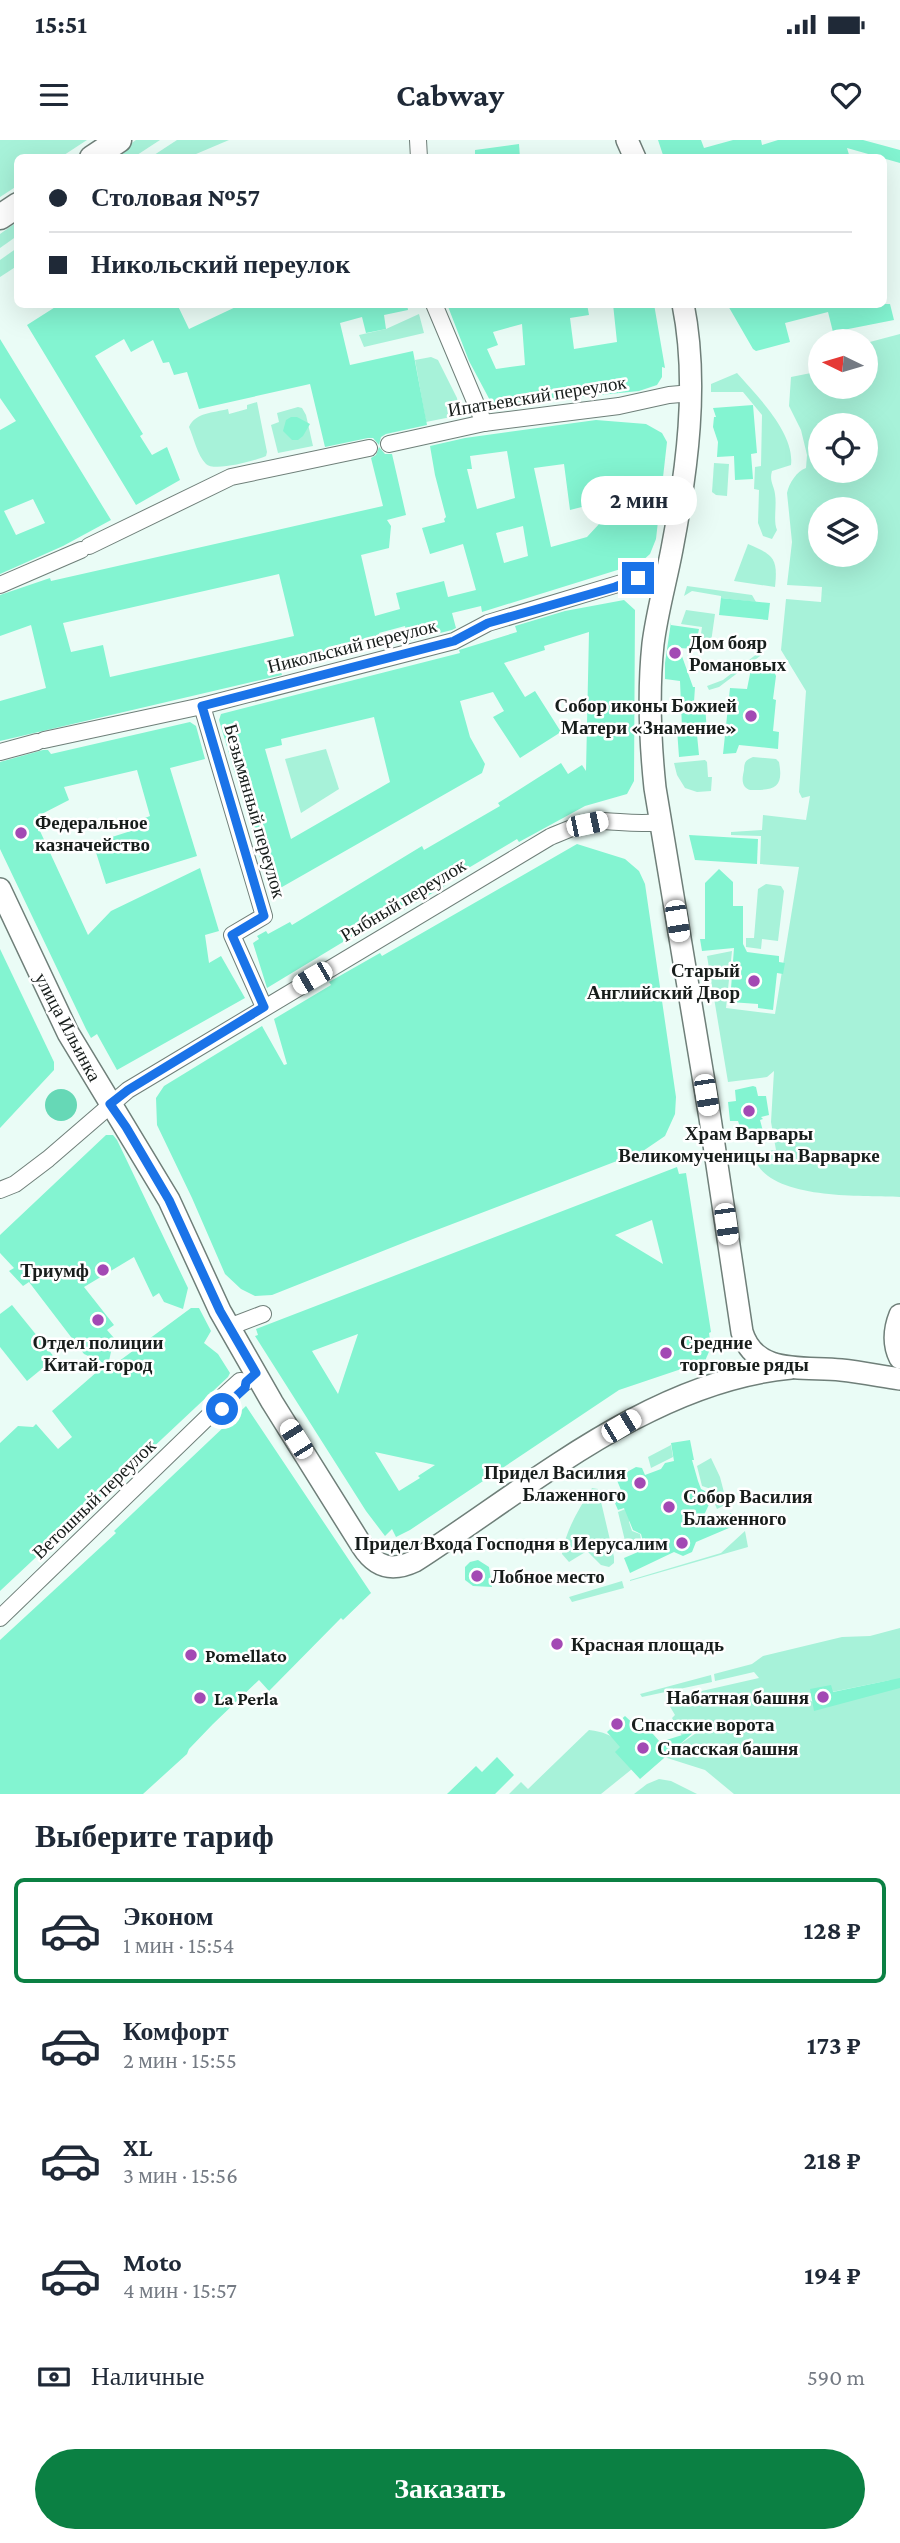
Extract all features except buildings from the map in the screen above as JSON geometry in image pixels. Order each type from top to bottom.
[{"type":"main road","points":[[98,154],[118,140]]},
{"type":"street","points":[[436,308],[484,423]]},
{"type":"street","points":[[684,308],[692,365],[692,393],[675,535],[653,642],[650,720],[660,822],[710,1118],[742,1332],[748,1346],[762,1359],[791,1368],[839,1370],[900,1379]]},
{"type":"street","name":"Ипатьевский переулок","points":[[389,444],[484,423],[619,407],[669,395],[692,393]]},
{"type":"street","points":[[0,585],[85,548],[231,477],[369,448]]},
{"type":"street","name":"Никольский переулок","points":[[0,752],[202,706],[454,641],[488,623],[638,578],[665,580]]},
{"type":"street","name":"Безымянный переулок","points":[[202,706],[264,916],[232,935],[264,1007]]},
{"type":"street","name":"Рыбный переулок","points":[[0,1190],[15,1184],[48,1159],[128,1090],[550,838],[573,827],[601,821],[641,825],[660,822]]},
{"type":"street","name":"улица Ильинка","points":[[0,889],[68,1032],[169,1200],[251,1377],[362,1546],[380,1565],[396,1568],[415,1560],[607,1434],[658,1406],[739,1378],[768,1370],[791,1368]]},
{"type":"street","points":[[229,1327],[263,1314]]},
{"type":"street","points":[[900,1315],[895,1336],[900,1358]]},
{"type":"street","name":"Ветошный переулок","points":[[0,1618],[216,1409],[222,1409],[245,1388],[251,1377]]},
{"type":"shaded area","points":[[0,140],[87,140],[66,154],[14,154],[14,188],[0,197]]},
{"type":"shaded area","points":[[136,140],[160,140],[139,154],[117,154]]},
{"type":"shaded area","points":[[177,140],[229,140],[196,154],[156,154]]},
{"type":"shaded area","points":[[14,224],[14,238],[0,248],[0,234]]},
{"type":"shaded area","points":[[14,250],[14,268],[0,277],[0,260]]},
{"type":"shaded area","points":[[419,314],[424,333],[364,347],[359,335],[386,329]]},
{"type":"shaded area","points":[[900,334],[900,1197],[818,1193],[777,1182],[762,1171],[754,1157],[761,1152],[776,1150],[771,1122],[774,1071],[767,1077],[728,1082],[707,956],[732,951],[726,1008],[775,1014],[799,867],[760,864],[761,836],[731,835],[731,832],[762,830],[763,815],[806,820],[810,796],[802,798],[799,792],[806,691],[781,650],[786,599],[821,602],[822,587],[787,585],[792,542],[787,493],[794,478],[806,468],[807,455],[801,430],[789,406],[791,377],[808,374],[808,399],[878,399],[878,340]]},
{"type":"shaded area","points":[[431,357],[438,360],[457,398],[459,410],[451,417],[426,422],[415,360]]},
{"type":"shaded area","points":[[737,373],[773,416],[791,453],[791,465],[772,471],[771,474],[777,530],[772,539],[763,536],[758,523],[759,490],[754,489],[755,467],[761,466],[762,415],[743,392],[711,392],[711,384]]},
{"type":"shaded area","points":[[257,402],[266,456],[226,466],[206,464],[189,427],[192,422],[205,414],[228,409],[229,414],[247,409],[247,405]]},
{"type":"shaded area","points":[[302,408],[306,415],[313,446],[278,453],[271,425],[279,422],[277,413]]},
{"type":"shaded area","points":[[714,463],[729,464],[727,496],[712,492]]},
{"type":"shaded area","points":[[748,544],[764,551],[772,559],[776,570],[775,587],[734,581]]},
{"type":"shaded area","points":[[687,586],[752,595],[756,602],[692,591],[684,596]]},
{"type":"shaded area","points":[[686,610],[715,614],[710,649],[699,648],[702,627],[681,624]]},
{"type":"shaded area","points":[[762,650],[764,653],[719,687],[709,690],[707,686],[723,680]]},
{"type":"shaded area","points":[[326,749],[339,789],[301,813],[285,759]]},
{"type":"shaded area","points":[[753,757],[776,759],[779,762],[779,781],[774,787],[751,790],[745,787],[744,765]]},
{"type":"shaded area","points":[[705,760],[708,777],[712,777],[711,791],[697,792],[685,788],[674,763]]},
{"type":"shaded area","points":[[766,884],[781,886],[784,891],[778,941],[762,939],[761,949],[746,947],[746,938],[754,938],[758,889]]},
{"type":"shaded area","points":[[61,1089],[73,1093],[77,1105],[73,1117],[61,1121],[49,1117],[45,1105],[49,1093]]},
{"type":"shaded area","points":[[671,1445],[673,1457],[651,1468],[648,1457]]},
{"type":"shaded area","points":[[711,1458],[720,1477],[727,1504],[717,1509],[708,1488],[702,1486],[697,1466]]},
{"type":"shaded area","points":[[592,1488],[598,1489],[614,1557],[614,1563],[609,1567],[601,1565],[587,1551],[569,1562],[562,1554],[570,1528]]},
{"type":"shaded area","points":[[628,1508],[632,1516],[629,1522],[632,1531],[640,1534],[642,1545],[627,1549],[618,1512]]},
{"type":"shaded area","points":[[745,1531],[748,1547],[630,1581],[721,1553]]},
{"type":"shaded area","points":[[622,1581],[624,1588],[572,1602],[569,1597]]},
{"type":"shaded area","points":[[900,1628],[900,1794],[734,1794],[705,1770],[664,1757],[667,1749],[679,1745],[699,1731],[682,1736],[672,1718],[675,1715],[669,1705],[693,1693],[759,1678],[754,1672],[715,1681],[714,1674],[752,1664],[763,1656],[842,1637],[870,1636]],"holes":[[[891,1680],[813,1702],[806,1698]]]},
{"type":"shaded area","points":[[711,1675],[712,1682],[642,1697],[640,1694]]},
{"type":"shaded area","points":[[589,1730],[607,1734],[617,1741],[632,1769],[601,1794],[509,1794],[521,1782],[528,1789]]},
{"type":"shaded area","points":[[659,1779],[671,1781],[697,1794],[634,1794]]},
{"type":"place","name":"Дом бояр Романовых","points":[[675,653]]},
{"type":"place","name":"Собор иконы Божией Матери «Знамение»","points":[[751,716]]},
{"type":"place","name":"Федеральное казначейство","points":[[21,833]]},
{"type":"place","name":"Старый Английский Двор","points":[[754,981]]},
{"type":"place","name":"Храм Варвары Великомученицы на Варварке","points":[[749,1111]]},
{"type":"place","name":"Триумф","points":[[103,1270]]},
{"type":"place","name":"Отдел полиции Китай-город","points":[[98,1320]]},
{"type":"place","name":"Средние торговые ряды","points":[[666,1353]]},
{"type":"place","name":"Придел Василия Блаженного","points":[[640,1483]]},
{"type":"place","name":"Собор Василия Блаженного","points":[[669,1507]]},
{"type":"place","name":"Придел Входа Господня в Иерусалим","points":[[682,1543]]},
{"type":"place","name":"Лобное место","points":[[477,1576]]},
{"type":"place","name":"Красная площадь","points":[[557,1644]]},
{"type":"place","name":"Pomellato","points":[[191,1655]]},
{"type":"place","name":"Набатная башня","points":[[823,1697]]},
{"type":"place","name":"La Perla","points":[[200,1698]]},
{"type":"place","name":"Спасские ворота","points":[[617,1724]]},
{"type":"place","name":"Спасская башня","points":[[643,1748]]},
{"type":"route","points":[[222,1409],[245,1388],[246,1382],[256,1373],[220,1311],[169,1200],[110,1104],[128,1090],[264,1007],[232,935],[264,916],[202,706],[454,641],[488,623],[638,578]]}]
